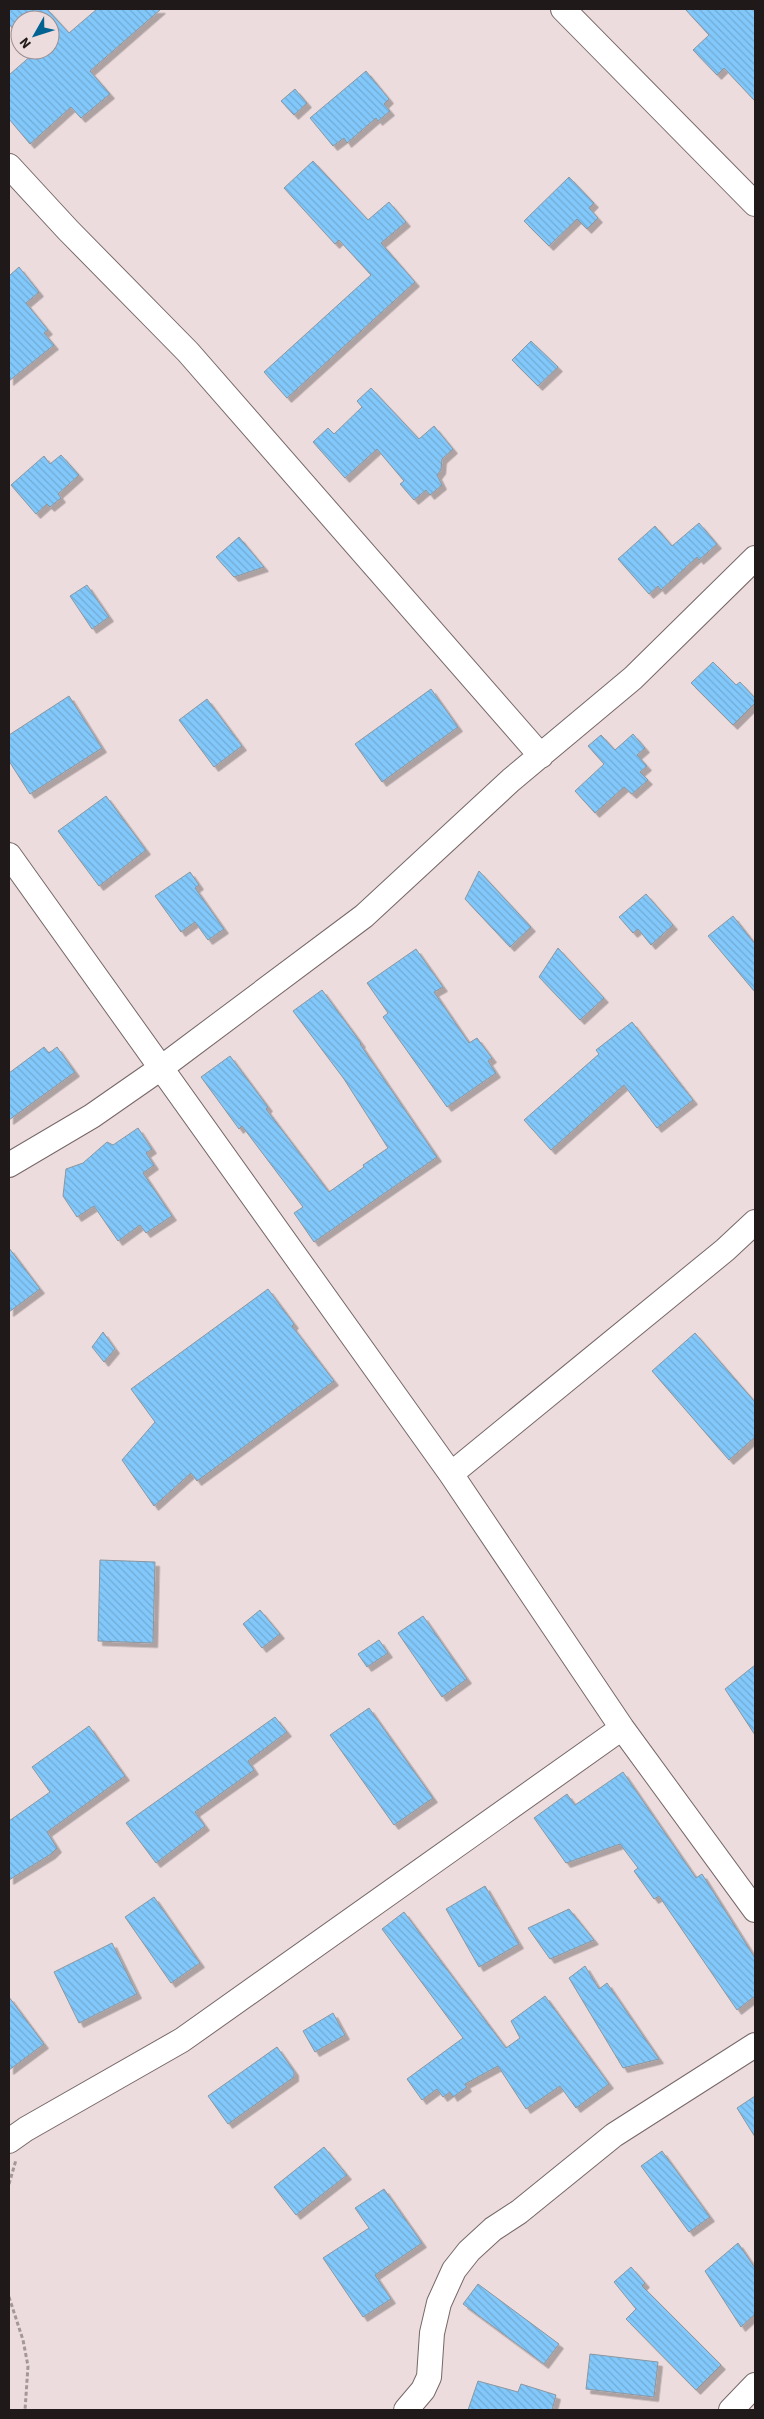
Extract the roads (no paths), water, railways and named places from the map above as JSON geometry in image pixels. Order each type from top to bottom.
[{"type":"street","points":[[563,9],[755,204]]},
{"type":"street","points":[[9,166],[68,230],[188,352],[541,756]]},
{"type":"street","points":[[9,1165],[92,1116],[161,1068],[364,916],[511,780],[633,678],[755,558]]},
{"type":"street","points":[[9,855],[451,1474],[663,1786],[755,1910]]},
{"type":"street","points":[[451,1474],[710,1263],[755,1222]]},
{"type":"street","points":[[9,2141],[26,2129],[182,2040],[622,1728]]},
{"type":"street","points":[[422,2410],[428,2376],[432,2333],[439,2303],[454,2270],[469,2251],[493,2229],[534,2200],[614,2135],[755,2045]]},
{"type":"street","points":[[406,2410],[423,2390],[428,2376]]},
{"type":"street","points":[[731,2410],[755,2385]]}]
